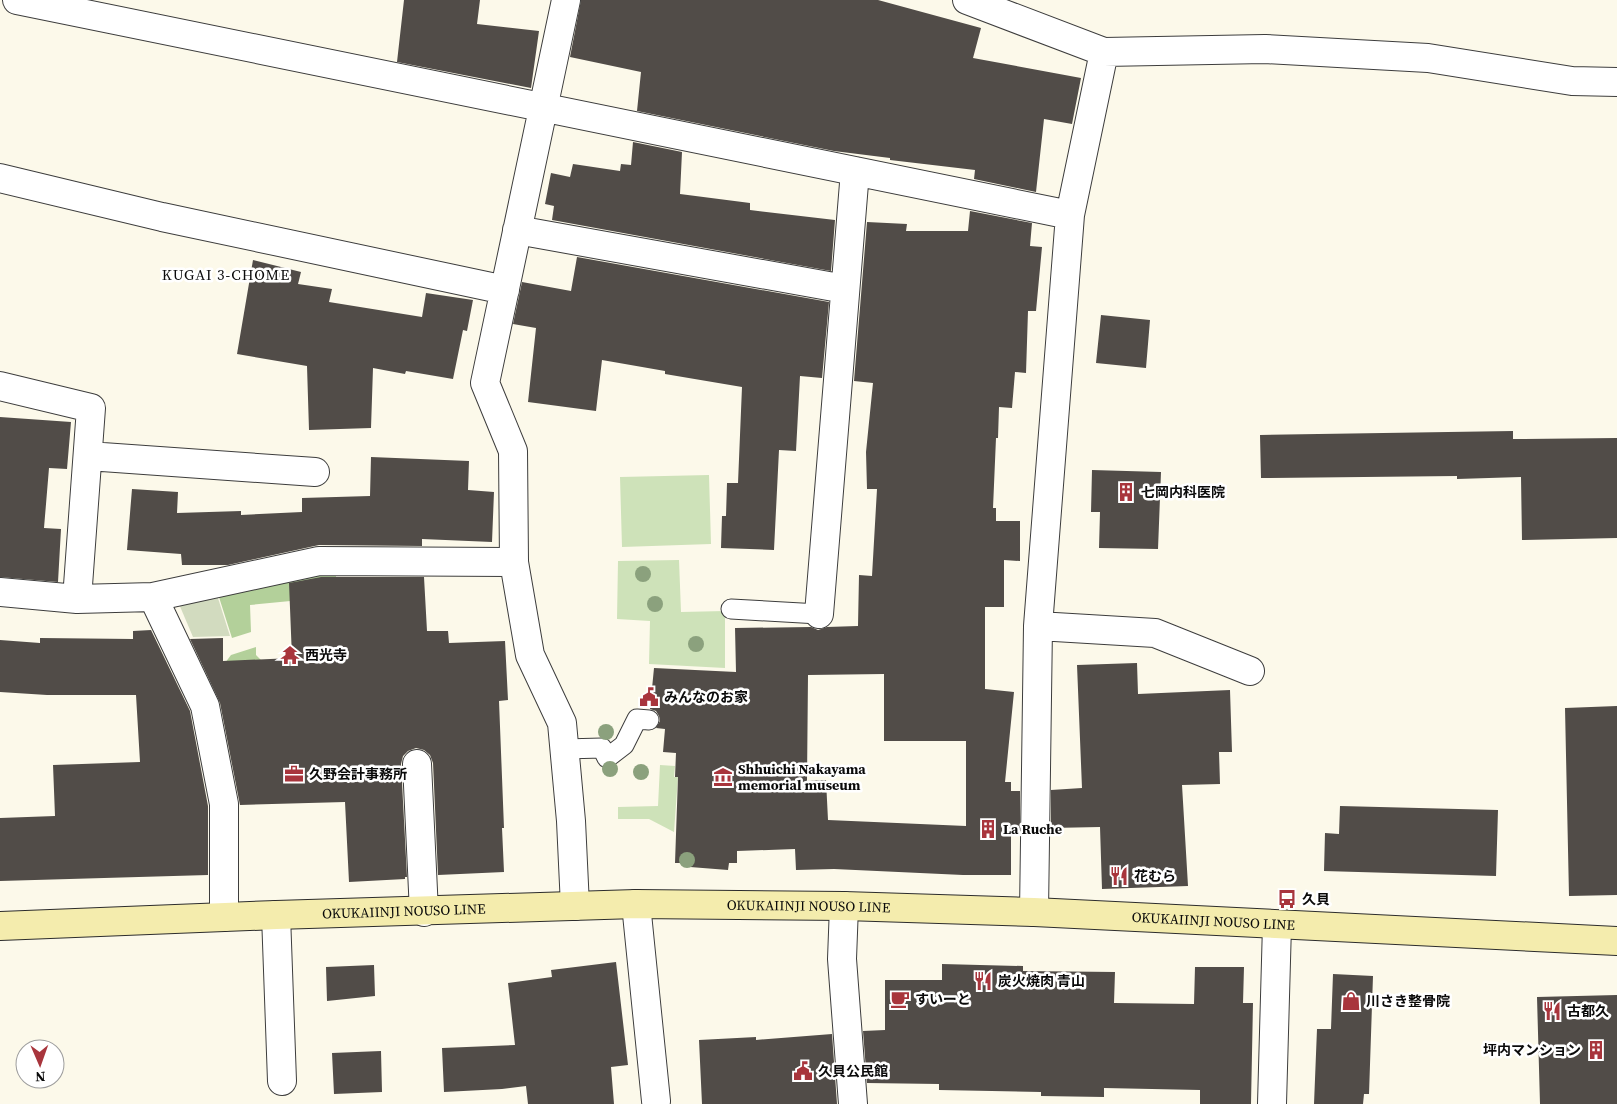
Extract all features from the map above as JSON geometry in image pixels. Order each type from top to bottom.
[{"type":"main road","name":"OKUKAIINJI NOUSO LINE","points":[[0,926],[636,904],[844,906],[1034,912],[1617,941]]},
{"type":"street","points":[[17,0],[1070,215]]},
{"type":"street","points":[[566,0],[485,384],[513,451],[514,562],[530,655],[562,723],[571,821],[575,906]]},
{"type":"street","points":[[967,0],[1104,52],[1265,49],[1428,58],[1572,81],[1617,82]]},
{"type":"street","points":[[1034,912],[1038,626],[1070,215],[1104,52]]},
{"type":"street","points":[[819,614],[855,171]]},
{"type":"street","points":[[0,178],[162,217],[505,290]]},
{"type":"street","points":[[517,230],[845,289]]},
{"type":"street","points":[[0,386],[91,408],[77,599]]},
{"type":"street","points":[[88,456],[315,472]]},
{"type":"street","points":[[0,592],[77,599],[153,597],[319,561],[514,562]]},
{"type":"street","points":[[153,597],[185,651],[206,706],[224,804],[224,917]]},
{"type":"street","points":[[1038,626],[1155,633],[1250,671]]},
{"type":"street","points":[[417,764],[424,912]]},
{"type":"street","points":[[636,904],[656,1101]]},
{"type":"street","points":[[844,906],[842,959],[853,1104]]},
{"type":"street","points":[[276,915],[282,1081]]},
{"type":"street","points":[[1272,1104],[1277,925]]},
{"type":"lane","points":[[731,609],[819,614]]},
{"type":"lane","points":[[564,749],[602,748],[608,758],[624,745],[636,719],[649,720]]},
{"type":"green space","points":[[709,475],[711,544],[622,547],[620,477]]},
{"type":"green space","points":[[679,560],[681,612],[725,611],[725,668],[649,664],[650,621],[617,619],[618,561]]},
{"type":"green space","points":[[336,570],[336,580],[301,600],[250,605],[251,632],[232,638],[218,594]]},
{"type":"green space","points":[[217,595],[230,636],[193,637],[179,604]]},
{"type":"green space","points":[[256,647],[256,655],[261,660],[225,663],[231,655]]},
{"type":"green space","points":[[660,765],[675,766],[674,777],[678,777],[674,832],[649,819],[618,819],[618,807],[658,806]]},
{"type":"building","points":[[404,0],[480,0],[477,24],[539,31],[531,88],[397,62]]},
{"type":"building","points":[[581,0],[878,0],[981,28],[973,58],[1081,78],[1072,124],[1044,119],[1036,192],[974,179],[975,170],[834,151],[637,111],[641,72],[570,57]]},
{"type":"building","points":[[633,142],[682,152],[680,194],[750,203],[750,210],[835,220],[831,271],[552,220],[554,206],[545,204],[551,173],[570,177],[573,164],[620,171],[621,164],[631,165]]},
{"type":"building","points":[[970,211],[1032,223],[1030,246],[1042,247],[1036,311],[1028,311],[1026,373],[1015,372],[1012,408],[999,407],[998,438],[996,438],[993,508],[996,508],[996,521],[1020,521],[1020,561],[1004,560],[1004,607],[985,607],[985,689],[1014,692],[1005,782],[1011,782],[1011,791],[1020,791],[1020,830],[1011,830],[1011,875],[963,875],[834,869],[796,870],[795,849],[737,851],[737,863],[729,863],[728,870],[690,867],[690,863],[675,863],[678,777],[675,777],[676,753],[663,752],[665,729],[656,728],[660,721],[659,716],[656,711],[650,709],[654,668],[736,672],[735,628],[811,627],[818,630],[827,627],[858,626],[859,575],[872,576],[877,489],[867,489],[866,452],[873,383],[854,381],[867,222],[907,224],[906,231],[968,231]],"holes":[[[884,674],[884,741],[966,741],[966,826],[828,820],[826,780],[807,781],[808,675]]]},
{"type":"building","points":[[577,257],[829,302],[822,378],[800,376],[796,451],[779,450],[774,550],[721,548],[722,516],[726,516],[727,483],[738,483],[742,387],[665,374],[665,371],[602,360],[596,411],[528,402],[536,328],[513,324],[522,282],[571,291]]},
{"type":"building","points":[[253,260],[301,272],[298,284],[332,289],[329,302],[422,317],[426,293],[473,300],[467,331],[463,330],[453,379],[406,371],[405,374],[373,368],[371,428],[309,430],[307,366],[237,354]]},
{"type":"building","points":[[1101,315],[1150,320],[1146,368],[1096,363]]},
{"type":"building","points":[[0,417],[71,422],[67,469],[49,468],[44,528],[61,529],[58,582],[0,577]]},
{"type":"building","points":[[1513,431],[1513,439],[1617,438],[1617,538],[1522,540],[1521,477],[1457,479],[1457,476],[1261,478],[1260,435]]},
{"type":"building","points":[[371,457],[469,461],[468,490],[494,492],[492,542],[422,539],[422,546],[319,545],[228,565],[182,565],[181,554],[127,550],[132,489],[178,492],[177,513],[241,511],[241,515],[302,512],[302,498],[370,496]]},
{"type":"building","name":"七岡内科医院","points":[[1092,470],[1161,472],[1158,549],[1099,548],[1100,512],[1091,512]]},
{"type":"building","points":[[321,577],[424,577],[427,631],[448,631],[449,643],[505,641],[508,700],[499,701],[504,872],[438,875],[433,763],[430,755],[424,750],[416,748],[408,751],[403,756],[401,764],[407,877],[405,879],[349,882],[345,802],[240,805],[220,703],[190,639],[223,638],[223,661],[292,658],[289,583]]},
{"type":"building","points":[[151,630],[190,711],[208,806],[208,875],[0,881],[0,818],[55,816],[53,765],[140,762],[136,695],[47,695],[0,692],[0,640],[40,643],[40,638],[133,639],[133,631]]},
{"type":"building","points":[[1137,663],[1138,694],[1230,690],[1232,752],[1219,752],[1220,784],[1182,785],[1188,886],[1102,889],[1100,827],[1051,828],[1051,790],[1082,788],[1077,665]]},
{"type":"building","points":[[1617,706],[1617,895],[1569,896],[1565,708]]},
{"type":"building","points":[[1340,806],[1498,810],[1496,876],[1324,871],[1325,833],[1339,834]]},
{"type":"building","points":[[616,962],[628,1065],[611,1067],[614,1104],[528,1104],[526,1086],[444,1092],[442,1048],[515,1045],[508,983],[552,977],[551,970]]},
{"type":"building","points":[[942,964],[1023,966],[1023,971],[1115,972],[1114,1003],[1194,1004],[1195,967],[1244,967],[1243,1003],[1253,1003],[1251,1104],[1200,1104],[1200,1090],[1104,1088],[1104,1097],[1041,1096],[1041,1092],[939,1090],[939,1084],[867,1083],[863,1031],[885,1030],[885,980],[942,980]]},
{"type":"building","points":[[374,965],[375,996],[327,1001],[326,967]]},
{"type":"building","points":[[1333,974],[1373,976],[1369,1094],[1364,1094],[1363,1104],[1314,1104],[1317,1029],[1331,1029]]},
{"type":"building","points":[[1617,995],[1617,1104],[1540,1104],[1537,997]]},
{"type":"building","points":[[832,1034],[837,1104],[702,1104],[699,1040],[756,1037],[756,1040]]},
{"type":"building","points":[[381,1051],[382,1092],[334,1094],[332,1053]]},
{"type":"place","name":"七岡内科医院","points":[[1126,492]]},
{"type":"place","name":"西光寺","points":[[290,655]]},
{"type":"place","name":"みんなのお家","points":[[649,697]]},
{"type":"place","name":"久野会計事務所","points":[[294,774]]},
{"type":"place","name":"Shhuichi Nakayama memorial museum","points":[[723,777]]},
{"type":"place","name":"La Ruche","points":[[988,829]]},
{"type":"place","name":"花むら","points":[[1119,876]]},
{"type":"place","name":"久貝","points":[[1287,899]]},
{"type":"place","name":"炭火焼肉 青山","points":[[983,981]]},
{"type":"place","name":"すいーと","points":[[900,999]]},
{"type":"place","name":"川さき整骨院","points":[[1351,1001]]},
{"type":"place","name":"古都久","points":[[1552,1011]]},
{"type":"place","name":"坪内マンション","points":[[1596,1050]]},
{"type":"place","name":"久貝公民館","points":[[803,1071]]},
{"type":"district","name":"KUGAI 3-CHOME","points":[[226,275]]}]
